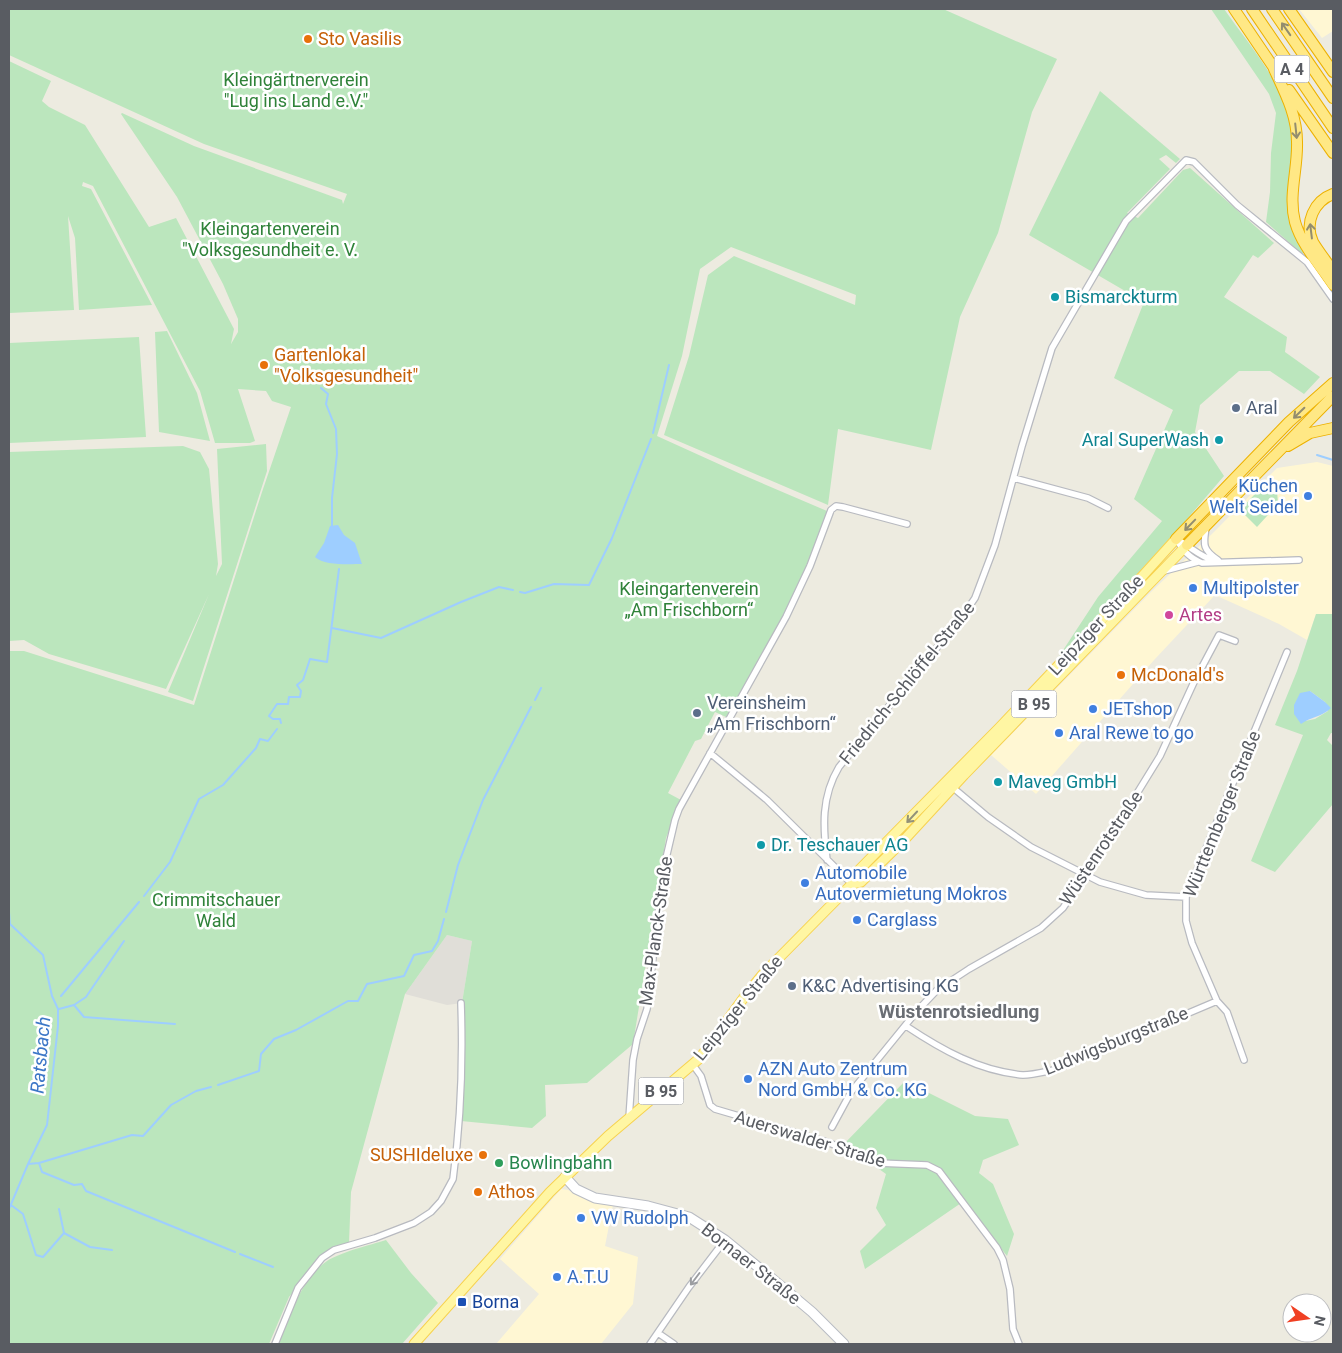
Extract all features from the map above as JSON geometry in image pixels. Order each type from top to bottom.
[{"type":"highway","points":[[1234,9],[1333,153]]},
{"type":"highway","name":"A 4","points":[[1252,9],[1333,128]]},
{"type":"highway","name":"A 4","points":[[1272,9],[1333,98]]},
{"type":"highway","points":[[1289,9],[1333,72]]},
{"type":"highway","points":[[1274,69],[1290,103],[1296,126],[1297,152],[1292,197],[1295,221],[1303,242],[1333,285]]},
{"type":"highway","points":[[1333,194],[1322,199],[1315,207],[1310,227],[1314,242],[1333,271]]},
{"type":"highway","name":"Leipziger Straße","points":[[1176,539],[1289,422],[1333,383]]},
{"type":"highway","name":"Leipziger Straße","points":[[1185,547],[1333,396]]},
{"type":"highway","points":[[1273,457],[1310,434],[1333,428]]},
{"type":"main road","name":"Leipziger Straße","points":[[949,785],[1176,539]]},
{"type":"main road","name":"Leipziger Straße","points":[[414,1344],[565,1177],[706,1052],[745,996],[763,974],[852,884],[854,876],[949,785],[1185,547]]},
{"type":"main road","name":"Bornaer Straße","points":[[565,1177],[576,1189],[587,1196],[676,1212],[689,1217],[725,1240],[812,1312],[844,1344]]},
{"type":"street","name":"Friedrich-Schlöffel-Straße","points":[[827,860],[823,827],[824,810],[831,780],[962,617],[975,598],[995,545],[1052,348],[1126,221],[1186,160],[1194,162],[1237,205],[1307,262],[1333,299]]},
{"type":"street","points":[[1014,478],[1088,498],[1108,508]]},
{"type":"street","name":"Max-Planck-Straße","points":[[630,1118],[633,1060],[637,1039],[647,1009],[663,871],[668,847],[680,809],[786,617],[810,566],[831,510],[836,506],[843,507],[907,524]]},
{"type":"street","points":[[1207,524],[1204,542],[1206,549],[1208,553],[1222,562]]},
{"type":"street","points":[[1176,539],[1199,562]]},
{"type":"street","points":[[1185,547],[1204,557],[1222,562]]},
{"type":"street","points":[[1162,572],[1199,562],[1299,560]]},
{"type":"street","name":"Wüstenrotstraße","points":[[832,1126],[851,1092],[917,1011],[937,990],[969,969],[1041,928],[1063,908],[1135,799],[1160,756],[1194,682],[1219,635],[1235,641]]},
{"type":"street","name":"Württemberger Straße","points":[[1244,1060],[1227,1012],[1217,1001],[1192,943],[1186,921],[1186,897],[1287,652]]},
{"type":"street","points":[[710,753],[767,800],[852,884]]},
{"type":"street","points":[[949,785],[988,817],[1031,847],[1100,882],[1146,895],[1186,897]]},
{"type":"street","name":"Ludwigsburgstraße","points":[[906,1026],[933,1044],[976,1065],[1025,1075],[1054,1070],[1217,1001]]},
{"type":"street","points":[[275,1344],[298,1288],[322,1258],[334,1250],[375,1238],[414,1223],[431,1212],[449,1189],[454,1179],[461,1106],[463,1066],[460,1003]]},
{"type":"street","name":"Auerswalder Straße","points":[[693,1065],[701,1076],[710,1105],[715,1109],[826,1142],[878,1164],[927,1165],[939,1171],[1003,1260],[1010,1289],[1013,1329],[1019,1344]]},
{"type":"street","points":[[650,1344],[725,1240]]},
{"type":"street","points":[[658,1333],[674,1344]]},
{"type":"shaded area","points":[[1299,9],[1333,9],[1333,31],[1322,38]]},
{"type":"shaded area","points":[[1317,462],[1333,466],[1333,614],[1316,614],[1307,640],[1279,624],[1215,595],[1155,659],[1036,794],[991,755],[1151,592],[1277,468]]},
{"type":"shaded area","points":[[447,935],[472,941],[462,1003],[447,1005],[405,994]]},
{"type":"shaded area","points":[[561,1189],[568,1190],[589,1201],[613,1205],[605,1246],[638,1257],[633,1304],[601,1344],[496,1344],[539,1294],[500,1259]]},
{"type":"green space","name":"Crimmitschauer Wald","points":[[9,9],[943,9],[1057,59],[1032,112],[998,233],[960,317],[931,450],[838,429],[828,505],[664,435],[689,356],[708,275],[734,256],[855,305],[856,295],[731,247],[700,269],[682,356],[657,436],[827,511],[795,593],[762,656],[726,717],[715,712],[701,739],[695,741],[668,793],[681,800],[666,838],[633,1044],[587,1083],[545,1085],[546,1116],[532,1128],[461,1121],[462,1003],[472,941],[447,935],[405,994],[351,1192],[349,1243],[322,1256],[289,1297],[269,1344],[9,1344],[9,651],[24,651],[194,705],[291,407],[272,401],[266,391],[238,389],[255,441],[250,443],[215,443],[200,391],[93,186],[83,182],[82,186],[91,189],[152,305],[79,310],[75,238],[68,216],[74,310],[9,313],[9,61],[51,81],[42,101],[49,107],[85,125],[149,227],[176,218],[234,329],[231,344],[238,332],[238,319],[223,284],[177,197],[121,114],[194,146],[342,200],[343,204],[347,194],[204,144],[9,55]]},
{"type":"green space","points":[[1211,9],[1224,9],[1274,80],[1288,111],[1292,126],[1293,153],[1288,189],[1288,205],[1293,226],[1304,252],[1302,254],[1266,222],[1276,113],[1269,94]]},
{"type":"green space","points":[[1100,91],[1180,159],[1176,163],[1166,155],[1159,159],[1170,169],[1127,213],[1138,218],[1183,170],[1190,168],[1274,243],[1258,258],[1253,255],[1224,297],[1287,337],[1285,352],[1320,377],[1304,394],[1270,371],[1239,371],[1200,405],[1195,432],[1224,476],[1182,525],[1052,667],[1098,597],[1162,521],[1134,499],[1173,410],[1114,378],[1144,302],[1029,235]]},
{"type":"green space","points":[[167,331],[197,393],[210,441],[159,432],[155,332]]},
{"type":"green space","points":[[139,337],[146,437],[9,443],[9,343]]},
{"type":"green space","points":[[266,444],[267,471],[193,701],[168,692],[209,594],[166,689],[49,654],[24,640],[9,641],[9,452],[183,446],[200,452],[209,469],[218,564],[216,576],[222,564],[217,449]]},
{"type":"green space","points":[[1268,480],[1277,490],[1278,504],[1257,527],[1240,510]]},
{"type":"green space","points":[[1316,614],[1333,614],[1333,733],[1331,733],[1327,740],[1333,746],[1333,804],[1275,872],[1251,861],[1303,735],[1275,725],[1297,671]],"holes":[[[1310,691],[1325,702],[1328,711],[1315,719],[1305,721]]]},
{"type":"green space","points":[[905,1081],[975,1116],[1008,1119],[1019,1145],[983,1160],[979,1173],[993,1184],[1014,1234],[1007,1256],[964,1201],[865,1269],[860,1251],[886,1225],[876,1208],[886,1174],[844,1144]]},
{"type":"green space","points":[[386,1240],[411,1273],[438,1303],[402,1344],[278,1344],[297,1299],[318,1269],[327,1261],[340,1255]]},
{"type":"water","points":[[338,525],[344,535],[355,543],[362,564],[324,562],[315,557],[324,543],[330,526]]},
{"type":"water","points":[[1310,691],[1331,708],[1301,724],[1294,714],[1294,705],[1300,693]]},
{"type":"waterway","points":[[653,433],[669,365]]},
{"type":"waterway","points":[[321,388],[328,394],[326,404],[336,429],[337,454],[332,498],[332,526]]},
{"type":"waterway","points":[[520,592],[525,593],[554,584],[589,585],[612,538],[651,439]]},
{"type":"waterway","points":[[1317,455],[1333,460]]},
{"type":"waterway","points":[[281,723],[280,719],[273,719],[269,716],[277,704],[288,704],[289,697],[300,697],[301,691],[297,685],[303,680],[310,659],[327,662],[339,569]]},
{"type":"waterway","points":[[332,628],[381,638],[499,587],[513,590]]},
{"type":"waterway","points":[[535,700],[541,688]]},
{"type":"waterway","points":[[446,912],[458,865],[483,800],[531,707]]},
{"type":"waterway","points":[[144,896],[170,862],[199,799],[223,785],[256,748],[260,739],[268,741],[277,729]]},
{"type":"waterway","points":[[61,996],[139,902]]},
{"type":"waterway","name":"Ratsbach","points":[[9,912],[10,924],[43,955],[52,996],[58,1009],[58,1026],[47,1125],[9,1209]]},
{"type":"waterway","points":[[218,1085],[259,1071],[261,1054],[274,1039],[296,1030],[348,1001],[358,1001],[367,984],[404,976],[414,955],[432,951],[438,941],[444,919]]},
{"type":"waterway","points":[[74,1005],[86,997],[124,941]]},
{"type":"waterway","points":[[59,1009],[74,1005],[84,1017],[175,1024]]},
{"type":"waterway","points":[[28,1164],[39,1163],[132,1135],[143,1136],[171,1105],[196,1091],[211,1087]]},
{"type":"waterway","points":[[39,1163],[42,1172],[74,1185],[82,1184],[86,1191],[235,1252]]},
{"type":"waterway","points":[[11,1205],[23,1214],[36,1255],[43,1257],[64,1233]]},
{"type":"waterway","points":[[59,1209],[64,1233],[90,1247],[112,1250]]},
{"type":"waterway","points":[[240,1254],[273,1267]]},
{"type":"place","name":"Sto Vasilis","points":[[308,39]]},
{"type":"place","name":"Bismarckturm","points":[[1055,297]]},
{"type":"place","name":"Gartenlokal \"Volksgesundheit\"","points":[[264,365]]},
{"type":"place","name":"Aral","points":[[1236,408]]},
{"type":"place","name":"Aral SuperWash","points":[[1219,440]]},
{"type":"place","name":"Küchen Welt Seidel","points":[[1308,496]]},
{"type":"place","name":"Multipolster","points":[[1193,588]]},
{"type":"place","name":"Artes","points":[[1169,615]]},
{"type":"place","name":"McDonald's","points":[[1121,675]]},
{"type":"place","name":"JETshop","points":[[1093,709]]},
{"type":"place","name":"Vereinsheim „Am Frischborn“","points":[[697,713]]},
{"type":"place","name":"Aral Rewe to go","points":[[1059,733]]},
{"type":"place","name":"Maveg GmbH","points":[[998,782]]},
{"type":"place","name":"Dr. Teschauer AG","points":[[761,845]]},
{"type":"place","name":"Automobile Autovermietung Mokros","points":[[805,883]]},
{"type":"place","name":"Carglass","points":[[857,920]]},
{"type":"place","name":"K&C Advertising KG","points":[[792,986]]},
{"type":"place","name":"AZN Auto Zentrum Nord GmbH & Co. KG","points":[[748,1079]]},
{"type":"place","name":"SUSHIdeluxe","points":[[483,1155]]},
{"type":"place","name":"Bowlingbahn","points":[[499,1163]]},
{"type":"place","name":"Athos","points":[[478,1192]]},
{"type":"place","name":"VW Rudolph","points":[[581,1218]]},
{"type":"place","name":"A.T.U","points":[[557,1277]]},
{"type":"place","name":"Borna","points":[[462,1302]]},
{"type":"district","name":"Wüstenrotsiedlung","points":[[959,1011]]},
{"type":"park label","name":"Kleingärtnerverein \"Lug ins Land e.V.\"","points":[[296,90]]},
{"type":"park label","name":"Kleingartenverein \"Volksgesundheit e. V.","points":[[270,239]]},
{"type":"park label","name":"Kleingartenverein „Am Frischborn“","points":[[689,599]]}]
